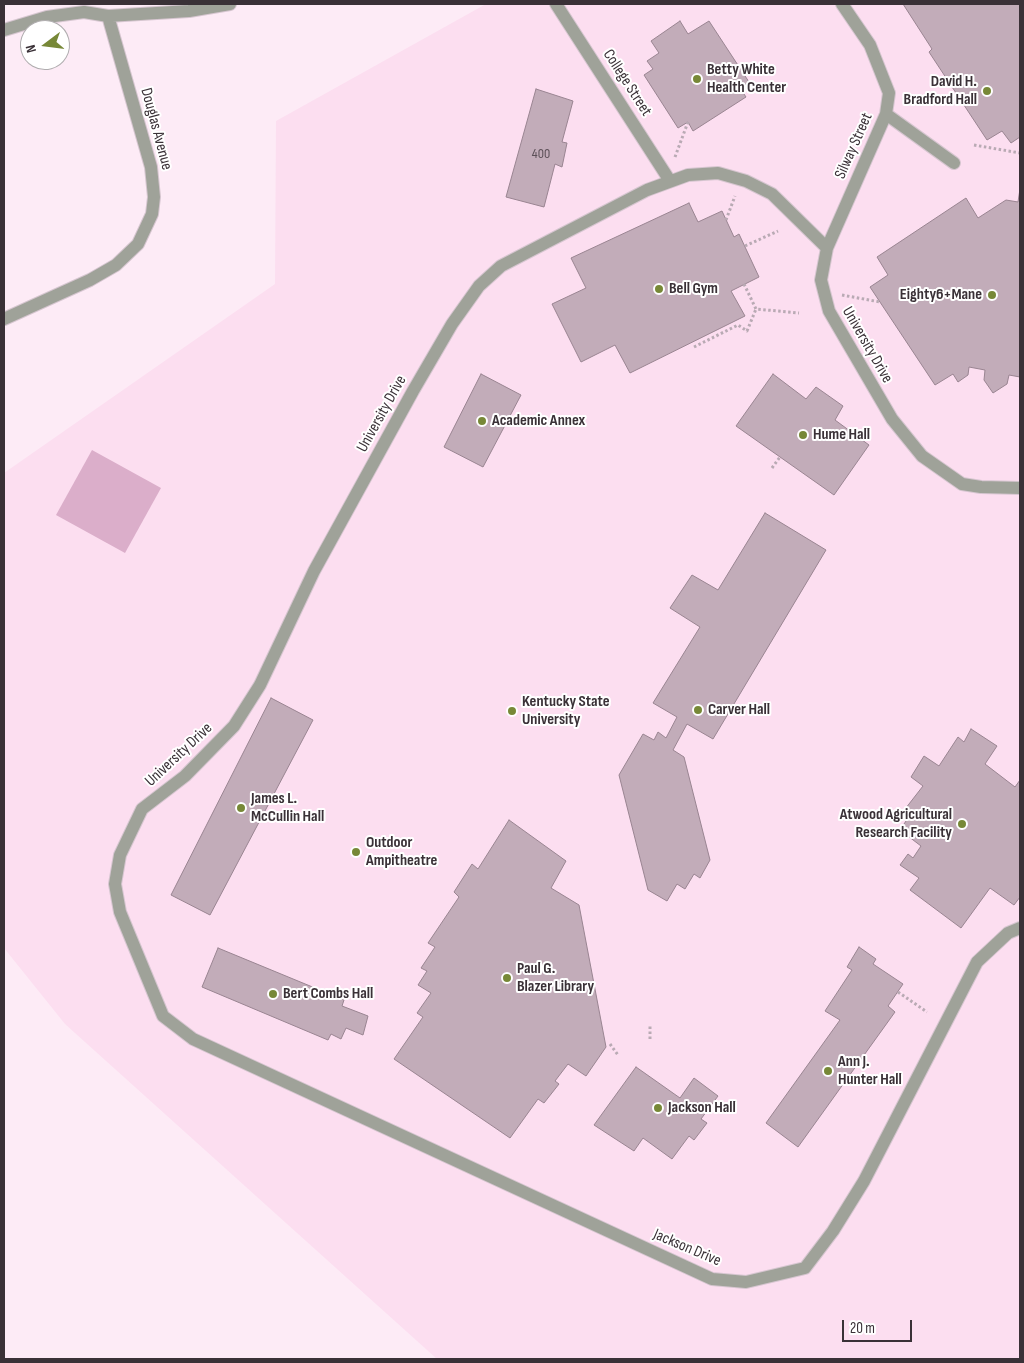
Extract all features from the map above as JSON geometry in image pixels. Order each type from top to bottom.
[{"type":"street","points":[[4,30],[47,17],[84,12],[108,16],[189,11],[230,4]]},
{"type":"street","name":"College Street","points":[[556,4],[670,181]]},
{"type":"street","name":"Silway Street","points":[[827,248],[886,114],[889,93],[867,40],[842,4]]},
{"type":"street","name":"Douglas Avenue","points":[[4,319],[90,280],[116,265],[138,244],[152,214],[154,197],[151,167],[108,16]]},
{"type":"street","points":[[886,114],[954,163]]},
{"type":"street","name":"University Drive","points":[[356,1114],[193,1039],[164,1016],[120,912],[115,884],[120,855],[142,810],[185,776],[234,726],[260,685],[306,585],[413,390],[452,324],[479,286],[501,266],[647,190],[688,175],[718,173],[746,181],[772,194],[827,248],[821,280],[829,311],[892,419],[922,456],[962,484],[982,487],[1020,488]]},
{"type":"street","name":"Jackson Drive","points":[[356,1114],[712,1278],[746,1282],[805,1268],[833,1230],[864,1182],[978,962],[1008,933],[1020,928]]},
{"type":"path","points":[[672,163],[688,122]]},
{"type":"path","points":[[974,145],[1020,152]]},
{"type":"path","points":[[726,220],[735,195]]},
{"type":"path","points":[[745,246],[778,231]]},
{"type":"path","points":[[694,347],[738,325],[747,331],[756,309],[744,284]]},
{"type":"path","points":[[839,294],[880,302]]},
{"type":"path","points":[[756,309],[799,313]]},
{"type":"path","points":[[772,468],[780,457]]},
{"type":"path","points":[[898,992],[928,1012]]},
{"type":"path","points":[[650,1025],[650,1039]]},
{"type":"path","points":[[610,1044],[618,1055]]},
{"type":"shaded area","name":"Kentucky State University","points":[[486,4],[1020,4],[1020,1359],[437,1359],[65,1024],[4,948],[4,473],[275,284],[276,121]]},
{"type":"shaded area","points":[[92,450],[161,488],[125,553],[56,515]]},
{"type":"building","name":"David H. Bradford Hall","points":[[903,4],[1020,4],[1020,137],[1011,143],[1002,131],[987,140],[929,52],[932,49]]},
{"type":"building","name":"Betty White Health Center","points":[[680,21],[688,34],[709,21],[749,82],[740,88],[746,97],[693,131],[688,122],[678,128],[644,75],[653,69],[647,61],[659,53],[651,41]]},
{"type":"building","points":[[536,89],[573,101],[562,142],[567,143],[562,167],[555,164],[544,207],[506,197]]},
{"type":"building","points":[[1020,189],[1020,377],[1009,375],[1007,384],[993,393],[984,380],[985,370],[969,367],[968,375],[958,382],[953,374],[935,385],[870,287],[888,275],[877,257],[966,198],[978,218],[1006,200],[1018,202]]},
{"type":"building","name":"Bell Gym","points":[[689,203],[698,222],[722,211],[734,237],[739,234],[759,277],[731,291],[745,316],[630,373],[615,345],[581,362],[552,304],[586,288],[571,258]]},
{"type":"building","name":"Academic Annex","points":[[481,374],[521,395],[483,467],[444,447]]},
{"type":"building","name":"Hume Hall","points":[[773,374],[806,399],[816,387],[843,406],[835,420],[869,445],[834,495],[736,426]]},
{"type":"building","name":"Carver Hall","points":[[765,513],[826,550],[713,739],[687,724],[673,750],[684,757],[710,860],[700,878],[694,874],[685,889],[677,884],[667,901],[648,890],[619,775],[643,734],[654,740],[658,732],[666,738],[677,717],[653,703],[700,627],[670,608],[692,575],[718,590]]},
{"type":"building","name":"James L. McCullin Hall","points":[[271,698],[313,720],[210,915],[171,895]]},
{"type":"building","name":"Atwood Agricultural Research Facility","points":[[971,729],[997,746],[985,764],[1015,787],[1020,780],[1020,897],[1014,905],[990,888],[961,928],[910,890],[919,878],[900,865],[908,854],[913,858],[921,846],[900,830],[908,818],[902,813],[923,786],[911,777],[924,756],[939,766],[958,737],[964,742]]},
{"type":"building","name":"Paul G. Blazer Library","points":[[509,820],[566,861],[551,888],[579,905],[606,1047],[586,1076],[568,1064],[555,1081],[559,1084],[544,1103],[538,1099],[510,1138],[394,1059],[423,1017],[417,1013],[431,993],[418,985],[427,971],[421,968],[435,947],[428,943],[459,897],[454,892],[472,864],[478,869]]},
{"type":"building","name":"Ann J. Hunter Hall","points":[[859,947],[876,959],[873,964],[903,984],[888,1006],[895,1012],[798,1147],[766,1123],[840,1020],[825,1011],[852,970],[847,967]]},
{"type":"building","name":"Bert Combs Hall","points":[[218,948],[344,1000],[342,1006],[368,1016],[363,1035],[346,1028],[341,1039],[331,1034],[328,1040],[202,987]]},
{"type":"building","name":"Jackson Hall","points":[[636,1067],[680,1098],[694,1078],[718,1096],[701,1119],[707,1123],[694,1140],[689,1136],[672,1159],[643,1138],[634,1151],[594,1125]]},
{"type":"place","name":"Betty White Health Center","points":[[697,79]]},
{"type":"place","name":"David H. Bradford Hall","points":[[987,91]]},
{"type":"place","name":"Bell Gym","points":[[659,289]]},
{"type":"place","name":"Eighty6+Mane","points":[[992,295]]},
{"type":"place","name":"Academic Annex","points":[[482,421]]},
{"type":"place","name":"Hume Hall","points":[[803,435]]},
{"type":"place","name":"Carver Hall","points":[[698,710]]},
{"type":"place","name":"Kentucky State University","points":[[512,711]]},
{"type":"place","name":"James L. McCullin Hall","points":[[241,808]]},
{"type":"place","name":"Atwood Agricultural Research Facility","points":[[962,824]]},
{"type":"place","name":"Outdoor Ampitheatre","points":[[356,852]]},
{"type":"place","name":"Paul G. Blazer Library","points":[[507,978]]},
{"type":"place","name":"Bert Combs Hall","points":[[273,994]]},
{"type":"place","name":"Ann J. Hunter Hall","points":[[828,1071]]},
{"type":"place","name":"Jackson Hall","points":[[658,1108]]}]
